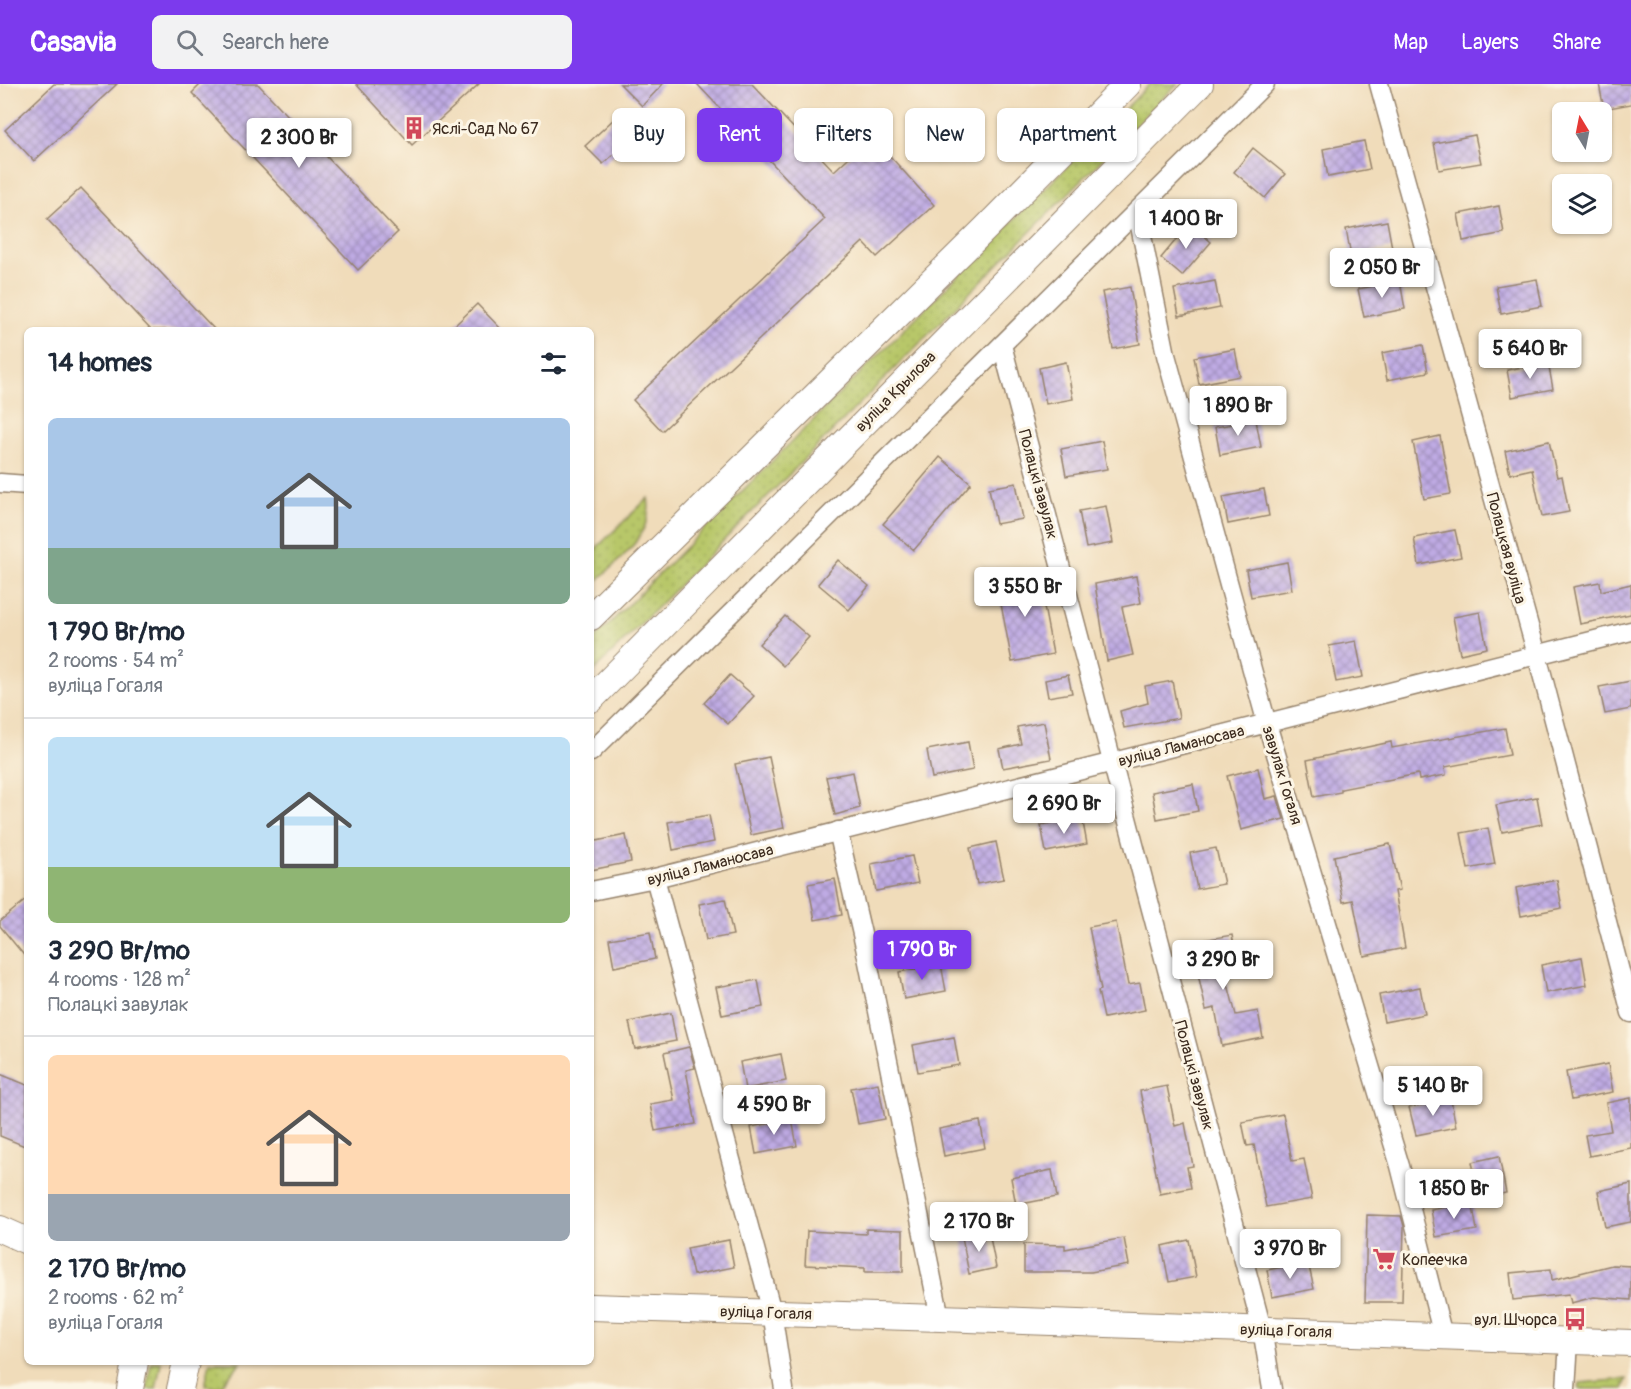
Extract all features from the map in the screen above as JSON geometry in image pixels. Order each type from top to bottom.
[{"type":"main road","points":[[594,614],[985,229],[1128,84]]},
{"type":"main road","name":"вуліца Крылова","points":[[594,696],[1200,84]]},
{"type":"main road","points":[[0,1229],[24,1240]]},
{"type":"main road","name":"вуліца Гогаля","points":[[594,1307],[1631,1343]]},
{"type":"main road","points":[[130,1389],[134,1365]]},
{"type":"main road","points":[[180,1389],[185,1365]]},
{"type":"street","points":[[594,749],[1265,84]]},
{"type":"street","name":"Полацкая вуліца","points":[[1379,84],[1537,655],[1631,1013]]},
{"type":"street","name":"завулак Гогаля","points":[[1137,212],[1166,355],[1267,724],[1400,1166],[1443,1336]]},
{"type":"street","name":"Полацкі завулак","points":[[1002,345],[1262,1329],[1272,1389]]},
{"type":"street","points":[[0,483],[24,485]]},
{"type":"street","name":"вуліца Ламаносава","points":[[594,890],[656,878],[1631,631]]},
{"type":"street","points":[[838,831],[865,947],[940,1318]]},
{"type":"street","points":[[656,878],[772,1312],[784,1389]]},
{"type":"street","points":[[1566,1389],[1569,1341]]},
{"type":"green space","points":[[1150,84],[1177,84],[1137,124],[1137,108],[1126,108]]},
{"type":"green space","points":[[1072,162],[1100,162],[594,671],[594,639]]},
{"type":"green space","points":[[648,498],[649,512],[639,536],[631,548],[594,583],[594,550]]},
{"type":"green space","points":[[151,1365],[160,1365],[156,1389],[147,1389]]},
{"type":"green space","points":[[209,1365],[238,1365],[220,1387],[205,1386]]},
{"type":"green space","points":[[1627,1379],[1623,1389],[1579,1389],[1580,1383]]},
{"type":"building","points":[[54,84],[117,84],[34,161],[5,130]]},
{"type":"building","points":[[201,84],[258,84],[398,232],[358,270],[192,93]]},
{"type":"building","name":"Яслі-Сад № 67","points":[[356,84],[479,84],[412,145]]},
{"type":"building","points":[[620,84],[663,84],[642,106]]},
{"type":"building","points":[[697,84],[752,84],[775,108],[720,108]]},
{"type":"building","points":[[1599,84],[1631,84],[1631,104],[1612,108],[1612,102],[1603,102]]},
{"type":"building","points":[[782,116],[794,129],[794,162],[826,162],[834,171],[844,162],[893,162],[893,159],[934,205],[877,257],[863,242],[662,431],[633,400],[825,219],[771,162],[782,162]]},
{"type":"building","points":[[612,121],[612,156],[603,164],[585,146]]},
{"type":"building","points":[[1475,135],[1481,163],[1439,170],[1434,143]]},
{"type":"building","points":[[1364,141],[1370,169],[1328,177],[1323,149]]},
{"type":"building","points":[[1253,148],[1285,174],[1265,198],[1234,172]]},
{"type":"building","points":[[81,188],[212,327],[148,327],[47,219]]},
{"type":"building","points":[[1499,206],[1504,233],[1463,241],[1458,214]]},
{"type":"building","points":[[1387,221],[1392,248],[1351,256],[1346,229]]},
{"type":"building","points":[[1190,223],[1211,242],[1182,276],[1161,258]]},
{"type":"building","points":[[1537,279],[1542,306],[1501,314],[1496,286]]},
{"type":"building","points":[[1215,281],[1220,308],[1179,316],[1174,289]]},
{"type":"building","points":[[1400,281],[1405,309],[1364,317],[1358,289]]},
{"type":"building","points":[[1130,287],[1140,344],[1113,349],[1102,292]]},
{"type":"building","points":[[477,304],[499,327],[453,327]]},
{"type":"building","points":[[1423,345],[1428,372],[1387,380],[1382,353]]},
{"type":"building","points":[[1235,349],[1240,376],[1199,384],[1194,357]]},
{"type":"building","points":[[1066,362],[1073,399],[1046,404],[1039,368]]},
{"type":"building","points":[[1548,362],[1553,389],[1512,397],[1507,370]]},
{"type":"building","points":[[1256,420],[1261,447],[1220,455],[1215,427]]},
{"type":"building","points":[[1440,436],[1451,494],[1424,499],[1413,442]]},
{"type":"building","points":[[1102,441],[1107,469],[1066,476],[1061,449]]},
{"type":"building","points":[[1549,441],[1557,477],[1562,476],[1569,512],[1542,517],[1532,469],[1510,474],[1505,451]]},
{"type":"building","points":[[940,457],[971,483],[914,550],[883,524]]},
{"type":"building","points":[[1016,483],[1023,519],[996,524],[989,488]]},
{"type":"building","points":[[1264,489],[1269,516],[1228,524],[1223,497]]},
{"type":"building","points":[[1106,506],[1113,543],[1086,548],[1079,511]]},
{"type":"building","points":[[1455,530],[1461,557],[1419,565],[1414,538]]},
{"type":"building","points":[[838,560],[869,586],[849,610],[818,584]]},
{"type":"building","points":[[1287,562],[1292,590],[1251,597],[1246,570]]},
{"type":"building","points":[[1038,575],[1053,654],[1012,662],[997,583]]},
{"type":"building","points":[[1136,576],[1141,603],[1122,607],[1133,655],[1107,661],[1095,584]]},
{"type":"building","points":[[1600,582],[1601,591],[1631,584],[1631,614],[1580,624],[1573,587]]},
{"type":"building","points":[[1480,612],[1487,648],[1460,654],[1453,617]]},
{"type":"building","points":[[785,616],[809,637],[783,666],[759,644]]},
{"type":"building","points":[[1356,641],[1363,677],[1336,682],[1329,646]]},
{"type":"building","points":[[730,675],[754,696],[728,724],[704,703]]},
{"type":"building","points":[[1068,675],[1072,693],[1048,697],[1045,680]]},
{"type":"building","points":[[1172,681],[1179,718],[1124,728],[1120,711],[1148,703],[1145,686]]},
{"type":"building","points":[[1631,681],[1631,709],[1605,714],[1599,687]]},
{"type":"building","points":[[1044,722],[1051,759],[1003,768],[999,749],[1021,744],[1017,727]]},
{"type":"building","points":[[1505,728],[1510,755],[1445,767],[1446,775],[1419,780],[1418,774],[1341,789],[1341,792],[1314,797],[1307,760],[1391,742],[1392,748]]},
{"type":"building","points":[[968,742],[973,770],[932,778],[927,750]]},
{"type":"building","points":[[769,757],[784,828],[751,835],[735,764]]},
{"type":"building","points":[[1258,768],[1265,799],[1277,796],[1284,819],[1241,830],[1227,776]]},
{"type":"building","points":[[853,772],[860,808],[835,815],[826,777]]},
{"type":"building","points":[[1193,784],[1198,811],[1157,819],[1152,792]]},
{"type":"building","points":[[1537,797],[1542,824],[1502,832],[1496,805]]},
{"type":"building","points":[[709,815],[714,842],[673,850],[668,822]]},
{"type":"building","points":[[1082,817],[1087,844],[1046,852],[1041,825]]},
{"type":"building","points":[[1488,828],[1495,864],[1468,869],[1461,833]]},
{"type":"building","points":[[626,835],[631,862],[594,869],[594,841]]},
{"type":"building","points":[[996,842],[1004,879],[977,884],[970,848]]},
{"type":"building","points":[[1390,844],[1400,890],[1395,891],[1405,948],[1364,956],[1353,900],[1343,902],[1334,856]]},
{"type":"building","points":[[1216,848],[1224,884],[1197,889],[1190,853]]},
{"type":"building","points":[[912,856],[918,883],[876,891],[871,864]]},
{"type":"building","points":[[835,879],[842,915],[815,920],[808,884]]},
{"type":"building","points":[[1557,880],[1562,908],[1521,916],[1516,888]]},
{"type":"building","points":[[725,899],[733,935],[706,940],[699,904]]},
{"type":"building","points":[[24,901],[24,955],[0,926],[0,921]]},
{"type":"building","points":[[1116,922],[1128,985],[1140,983],[1145,1010],[1104,1018],[1089,927]]},
{"type":"building","points":[[650,932],[655,959],[614,967],[609,939]]},
{"type":"building","points":[[1232,935],[1237,962],[1223,965],[1236,1015],[1258,1011],[1263,1038],[1222,1046],[1215,1008],[1206,1010],[1191,942]]},
{"type":"building","points":[[1582,957],[1587,985],[1546,993],[1541,965]]},
{"type":"building","points":[[941,964],[946,991],[904,999],[899,972]]},
{"type":"building","points":[[758,980],[763,1007],[722,1015],[716,987]]},
{"type":"building","points":[[1420,987],[1425,1014],[1384,1022],[1379,995]]},
{"type":"building","points":[[671,1013],[676,1041],[635,1049],[629,1022]]},
{"type":"building","points":[[954,1037],[959,1065],[918,1072],[913,1045]]},
{"type":"building","points":[[689,1047],[695,1068],[686,1070],[696,1124],[655,1131],[650,1104],[674,1100],[664,1053]]},
{"type":"building","points":[[781,1054],[786,1081],[745,1089],[740,1062]]},
{"type":"building","points":[[1608,1064],[1613,1092],[1571,1100],[1566,1072]]},
{"type":"building","points":[[0,1074],[24,1084],[24,1146],[0,1136]]},
{"type":"building","points":[[878,1083],[885,1119],[858,1124],[851,1088]]},
{"type":"building","points":[[1167,1086],[1175,1126],[1185,1123],[1193,1166],[1187,1167],[1191,1188],[1160,1194],[1140,1091]]},
{"type":"building","points":[[1631,1098],[1631,1148],[1589,1156],[1585,1135],[1611,1131],[1606,1103]]},
{"type":"building","points":[[1451,1100],[1456,1127],[1416,1135],[1409,1107]]},
{"type":"building","points":[[1283,1114],[1292,1161],[1304,1159],[1312,1199],[1266,1207],[1254,1145],[1247,1146],[1242,1122]]},
{"type":"building","points":[[792,1119],[797,1146],[756,1154],[751,1127]]},
{"type":"building","points":[[980,1121],[985,1148],[944,1156],[939,1129]]},
{"type":"building","points":[[1499,1156],[1506,1193],[1480,1198],[1472,1162]]},
{"type":"building","points":[[1052,1170],[1057,1197],[1016,1205],[1011,1178]]},
{"type":"building","points":[[1631,1184],[1631,1222],[1605,1227],[1598,1191]]},
{"type":"building","points":[[1472,1202],[1477,1230],[1436,1237],[1431,1210]]},
{"type":"building","name":"Копеечка","points":[[1367,1215],[1401,1216],[1404,1226],[1402,1302],[1365,1302]]},
{"type":"building","points":[[866,1229],[903,1230],[903,1272],[865,1272],[865,1268],[805,1265],[807,1231],[866,1234]]},
{"type":"building","points":[[989,1232],[996,1268],[969,1274],[962,1237]]},
{"type":"building","points":[[1124,1238],[1129,1265],[1091,1272],[1024,1272],[1024,1244],[1065,1245],[1065,1249]]},
{"type":"building","points":[[729,1240],[734,1267],[693,1275],[687,1248]]},
{"type":"building","points":[[1189,1240],[1196,1277],[1169,1282],[1162,1246]]},
{"type":"building","points":[[1308,1262],[1314,1289],[1272,1297],[1267,1270]]},
{"type":"building","points":[[1612,1265],[1631,1266],[1631,1300],[1594,1297],[1571,1303],[1569,1294],[1513,1300],[1510,1273],[1551,1269],[1552,1280]]},
{"type":"place","name":"Яслі-Сад № 67","points":[[414,128]]},
{"type":"place","name":"Копеечка","points":[[1384,1259]]},
{"type":"place","name":"вул. Шчорса","points":[[1575,1319]]}]
